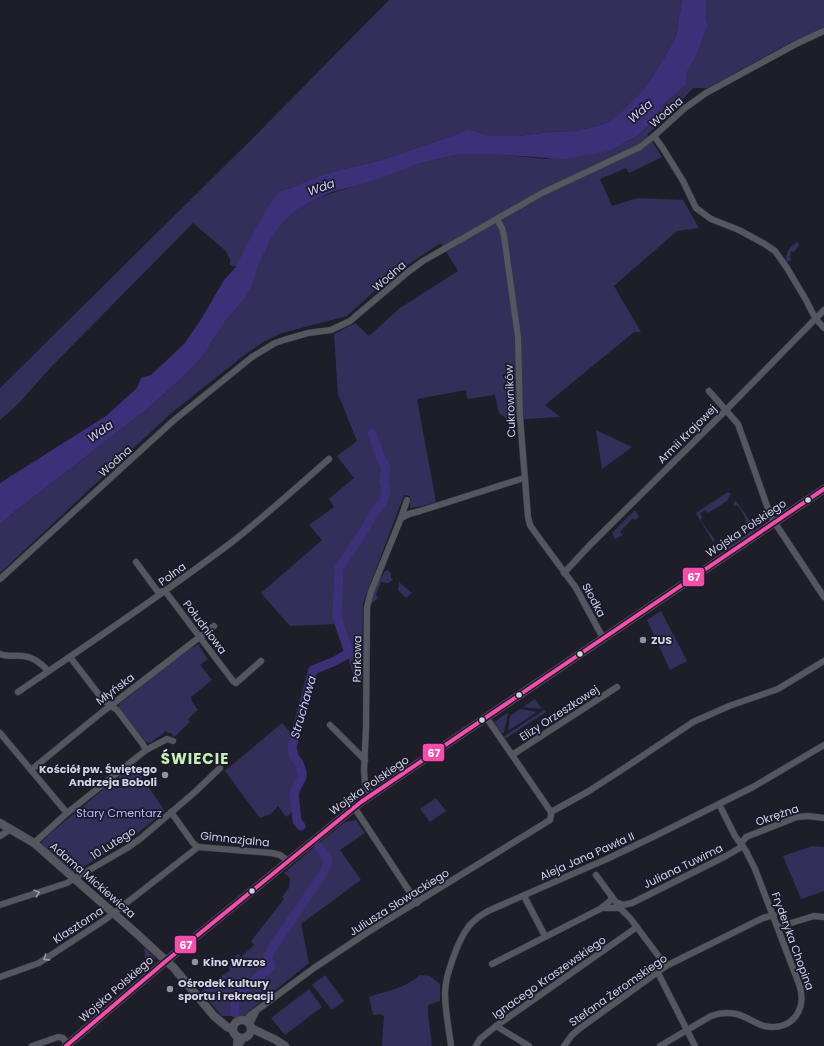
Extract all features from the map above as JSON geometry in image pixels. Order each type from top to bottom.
[{"type":"street","name":"Wodna","points":[[0,578],[173,421],[252,357],[275,343],[308,333],[331,330],[350,321],[420,263],[554,187],[635,149],[654,136],[680,112],[706,93],[796,44],[824,31]]},
{"type":"street","points":[[654,136],[683,181],[696,208],[711,219],[752,236],[775,251],[799,287],[815,318],[824,328]]},
{"type":"street","name":"Cukrowników","points":[[497,219],[504,236],[518,329],[520,417],[528,517],[530,525],[564,572]]},
{"type":"street","name":"Armii Krajowej","points":[[564,572],[824,310]]},
{"type":"street","points":[[709,391],[734,418],[741,429],[770,517],[824,597]]},
{"type":"street","name":"Polna","points":[[18,692],[165,591],[239,535],[329,459]]},
{"type":"street","points":[[401,518],[409,514],[524,478]]},
{"type":"street","name":"Wojska Polskiego","points":[[67,1045],[166,961],[354,807],[824,488]]},
{"type":"street","name":"Parkowa","points":[[371,795],[364,782],[367,607],[371,592],[407,500]]},
{"type":"street","name":"Południowa","points":[[136,562],[158,592],[165,591],[233,682],[236,683],[261,661]]},
{"type":"street","name":"Słodka","points":[[564,572],[576,588],[603,638]]},
{"type":"street","name":"Młyńska","points":[[32,770],[111,705],[214,626]]},
{"type":"street","points":[[0,654],[4,656],[24,656],[33,659],[48,671]]},
{"type":"street","points":[[70,657],[103,700],[117,710],[146,750]]},
{"type":"street","points":[[486,717],[550,812],[589,791],[626,768],[693,722],[729,706],[778,689],[824,661]]},
{"type":"street","name":"Elizy Orzeszkowej","points":[[512,755],[617,687]]},
{"type":"street","points":[[330,725],[365,760]]},
{"type":"street","points":[[0,733],[67,814]]},
{"type":"street","points":[[34,843],[67,814],[146,750],[167,739],[173,741]]},
{"type":"street","name":"Aleja Jana Pawła II","points":[[451,1046],[446,1002],[446,984],[450,968],[463,935],[472,923],[480,916],[627,850],[753,787],[824,745]]},
{"type":"street","name":"10 Lutego","points":[[0,905],[67,883],[127,848],[140,839],[220,768]]},
{"type":"street","name":"Fryderyka Chopina","points":[[660,1046],[711,1016],[719,1013],[736,1014],[770,1027],[784,1025],[795,1017],[801,1007],[802,993],[774,915],[755,868],[735,836],[719,804]]},
{"type":"street","points":[[354,807],[416,902]]},
{"type":"street","name":"Gimnazjalna","points":[[171,812],[193,843],[198,847],[272,853],[280,855],[288,861]]},
{"type":"street","name":"Juliusza Słowackiego","points":[[244,1034],[256,1012],[341,950],[416,902],[548,822],[551,818],[550,812]]},
{"type":"street","name":"Okrężna","points":[[742,845],[746,837],[797,817],[808,816],[824,818]]},
{"type":"street","name":"Adama Mickiewicza","points":[[0,823],[34,843],[174,968],[214,1016],[222,1022],[233,1026]]},
{"type":"street","points":[[0,836],[11,829]]},
{"type":"street","name":"Juliana Tuwima","points":[[632,903],[726,856],[742,845]]},
{"type":"street","name":"Klasztorna","points":[[0,977],[39,963],[113,914],[198,847]]},
{"type":"street","points":[[596,875],[666,966]]},
{"type":"street","points":[[524,896],[545,936]]},
{"type":"street","points":[[614,900],[623,905],[632,903]]},
{"type":"street","points":[[492,964],[600,909],[610,901],[614,900]]},
{"type":"street","points":[[630,918],[628,908],[632,903]]},
{"type":"street","points":[[600,909],[620,908]]},
{"type":"street","name":"Stefana Żeromskiego","points":[[564,1046],[572,1035],[579,1029],[666,966],[763,918],[774,915]]},
{"type":"street","points":[[778,927],[809,918],[824,917]]},
{"type":"street","name":"Ignacego Kraszewskiego","points":[[476,1046],[480,1039],[496,1026],[637,927]]},
{"type":"street","points":[[658,972],[695,1046]]},
{"type":"street","points":[[244,1034],[241,1020],[233,1026],[234,1034],[264,1035],[285,1046]]},
{"type":"street","points":[[496,1026],[529,1046]]},
{"type":"street","points":[[32,1046],[59,1037],[63,1038],[67,1045]]},
{"type":"green space","points":[[389,0],[682,0],[676,36],[667,53],[645,88],[618,117],[607,123],[575,131],[548,132],[519,136],[489,136],[468,129],[382,160],[335,171],[303,184],[288,188],[236,267],[230,265],[230,259],[226,251],[193,223],[53,365],[17,405],[0,420],[0,388],[253,138]]},
{"type":"green space","points":[[706,0],[824,0],[824,28],[790,43],[708,88],[693,88],[660,124],[647,134],[662,157],[629,173],[626,168],[600,179],[612,206],[638,198],[683,200],[699,228],[677,231],[614,286],[641,332],[634,332],[545,405],[560,417],[508,420],[499,413],[495,395],[467,399],[466,390],[417,399],[436,502],[410,508],[410,496],[404,495],[363,603],[362,680],[353,674],[338,624],[290,626],[261,593],[322,540],[309,525],[334,507],[329,499],[354,478],[337,456],[357,441],[338,394],[334,334],[355,323],[369,336],[400,308],[458,271],[441,243],[392,275],[347,316],[282,333],[265,341],[247,353],[169,415],[0,573],[0,525],[13,513],[146,410],[184,376],[202,357],[227,319],[245,299],[253,284],[257,269],[270,241],[283,222],[298,209],[315,199],[418,164],[460,154],[506,155],[546,159],[625,143],[636,137],[647,127],[665,103],[686,85],[686,74],[697,55],[708,26],[706,16]]},
{"type":"green space","points":[[797,242],[799,245],[794,252],[791,251],[790,258],[792,259],[787,262],[786,256],[788,251]]},
{"type":"green space","points":[[596,430],[632,447],[602,469]]},
{"type":"green space","points":[[728,492],[731,494],[727,501],[708,513],[705,510],[700,513],[702,517],[701,521],[715,540],[713,542],[696,513]]},
{"type":"green space","points":[[736,501],[753,525],[763,517],[762,512],[764,511],[766,518],[755,526],[747,524],[740,508],[737,505],[734,506],[734,502]]},
{"type":"green space","points":[[635,510],[639,517],[635,520],[633,518],[620,532],[623,535],[615,539],[612,533]]},
{"type":"green space","points":[[745,529],[749,529],[718,551],[719,546]]},
{"type":"green space","points":[[753,530],[754,532],[720,553]]},
{"type":"green space","points":[[388,570],[393,580],[388,583],[381,582],[376,595],[378,598],[370,605],[379,578],[381,578],[385,571]]},
{"type":"green space","points":[[399,582],[412,593],[406,598],[398,590]]},
{"type":"green space","points":[[661,611],[687,661],[670,670],[647,620]]},
{"type":"green space","points":[[199,644],[201,645],[199,646],[208,659],[200,665],[212,680],[191,697],[192,702],[198,710],[188,719],[190,722],[174,737],[171,733],[166,731],[150,743],[146,742],[119,708],[119,704],[139,687]]},
{"type":"green space","points":[[535,699],[542,709],[523,707]]},
{"type":"green space","points":[[520,709],[537,712],[508,731],[510,716]]},
{"type":"green space","points":[[544,710],[546,712],[505,739],[504,737],[506,735]]},
{"type":"green space","points":[[507,713],[504,732],[502,734],[494,722]]},
{"type":"green space","points":[[282,723],[291,733],[290,747],[298,774],[292,792],[293,811],[286,817],[278,806],[271,814],[260,818],[225,771]]},
{"type":"green space","name":"Stary Cmentarz","points":[[133,765],[165,811],[133,837],[73,873],[41,843],[47,836]]},
{"type":"green space","points":[[436,798],[446,811],[430,822],[420,809]]},
{"type":"green space","points":[[356,820],[365,833],[340,850],[361,880],[301,924],[309,963],[243,1016],[222,1016],[201,992],[230,970],[229,966],[233,958],[238,954],[241,957],[254,945],[251,941],[284,899],[282,897],[289,888],[290,878],[284,873],[345,822]]},
{"type":"green space","points":[[813,846],[824,847],[824,891],[801,899],[783,856]]},
{"type":"green space","points":[[144,947],[155,958],[153,964],[146,970]]},
{"type":"green space","points":[[325,975],[344,1001],[332,1010],[312,985]]},
{"type":"green space","points":[[420,975],[430,976],[440,984],[440,1001],[428,1005],[432,1046],[382,1046],[384,1016],[379,1014],[373,1015],[369,997],[409,983]]},
{"type":"green space","points":[[309,989],[322,1007],[285,1035],[271,1018]]},
{"type":"water","name":"Wda","points":[[682,0],[706,0],[706,16],[708,26],[697,55],[686,74],[686,85],[665,103],[647,127],[636,137],[608,151],[565,159],[460,154],[418,164],[375,180],[332,192],[315,199],[298,209],[283,222],[270,241],[257,269],[253,284],[245,299],[227,319],[202,357],[184,376],[146,410],[13,513],[0,525],[0,483],[106,416],[137,388],[141,378],[151,375],[184,344],[200,321],[224,280],[236,267],[251,237],[273,199],[279,192],[335,171],[382,160],[468,129],[489,136],[519,136],[548,132],[575,131],[607,123],[617,117],[645,88],[667,53],[676,36]]},
{"type":"waterway","name":"Struchawa","points":[[301,826],[297,821],[294,793],[302,777],[302,772],[299,763],[294,756],[292,747],[313,670],[335,661],[349,653],[337,617],[339,568],[367,526],[375,511],[383,502],[386,490],[384,481],[386,468],[372,433]]},
{"type":"waterway","name":"Struchawa","points":[[235,1013],[235,996],[271,967],[268,956],[273,947],[324,872],[327,859],[319,847]]},
{"type":"transit line","name":"67","points":[[66,1046],[166,961],[361,802],[824,489]]},
{"type":"place","name":"ZUS","points":[[643,640]]},
{"type":"place","name":"Kościół pw. Świętego Andrzeja Boboli","points":[[165,775]]},
{"type":"place","name":"Kino Wrzos","points":[[195,962]]},
{"type":"place","name":"Ośrodek kultury sportu i rekreacji","points":[[170,989]]},
{"type":"district","name":"ŚWIECIE","points":[[195,758]]}]
